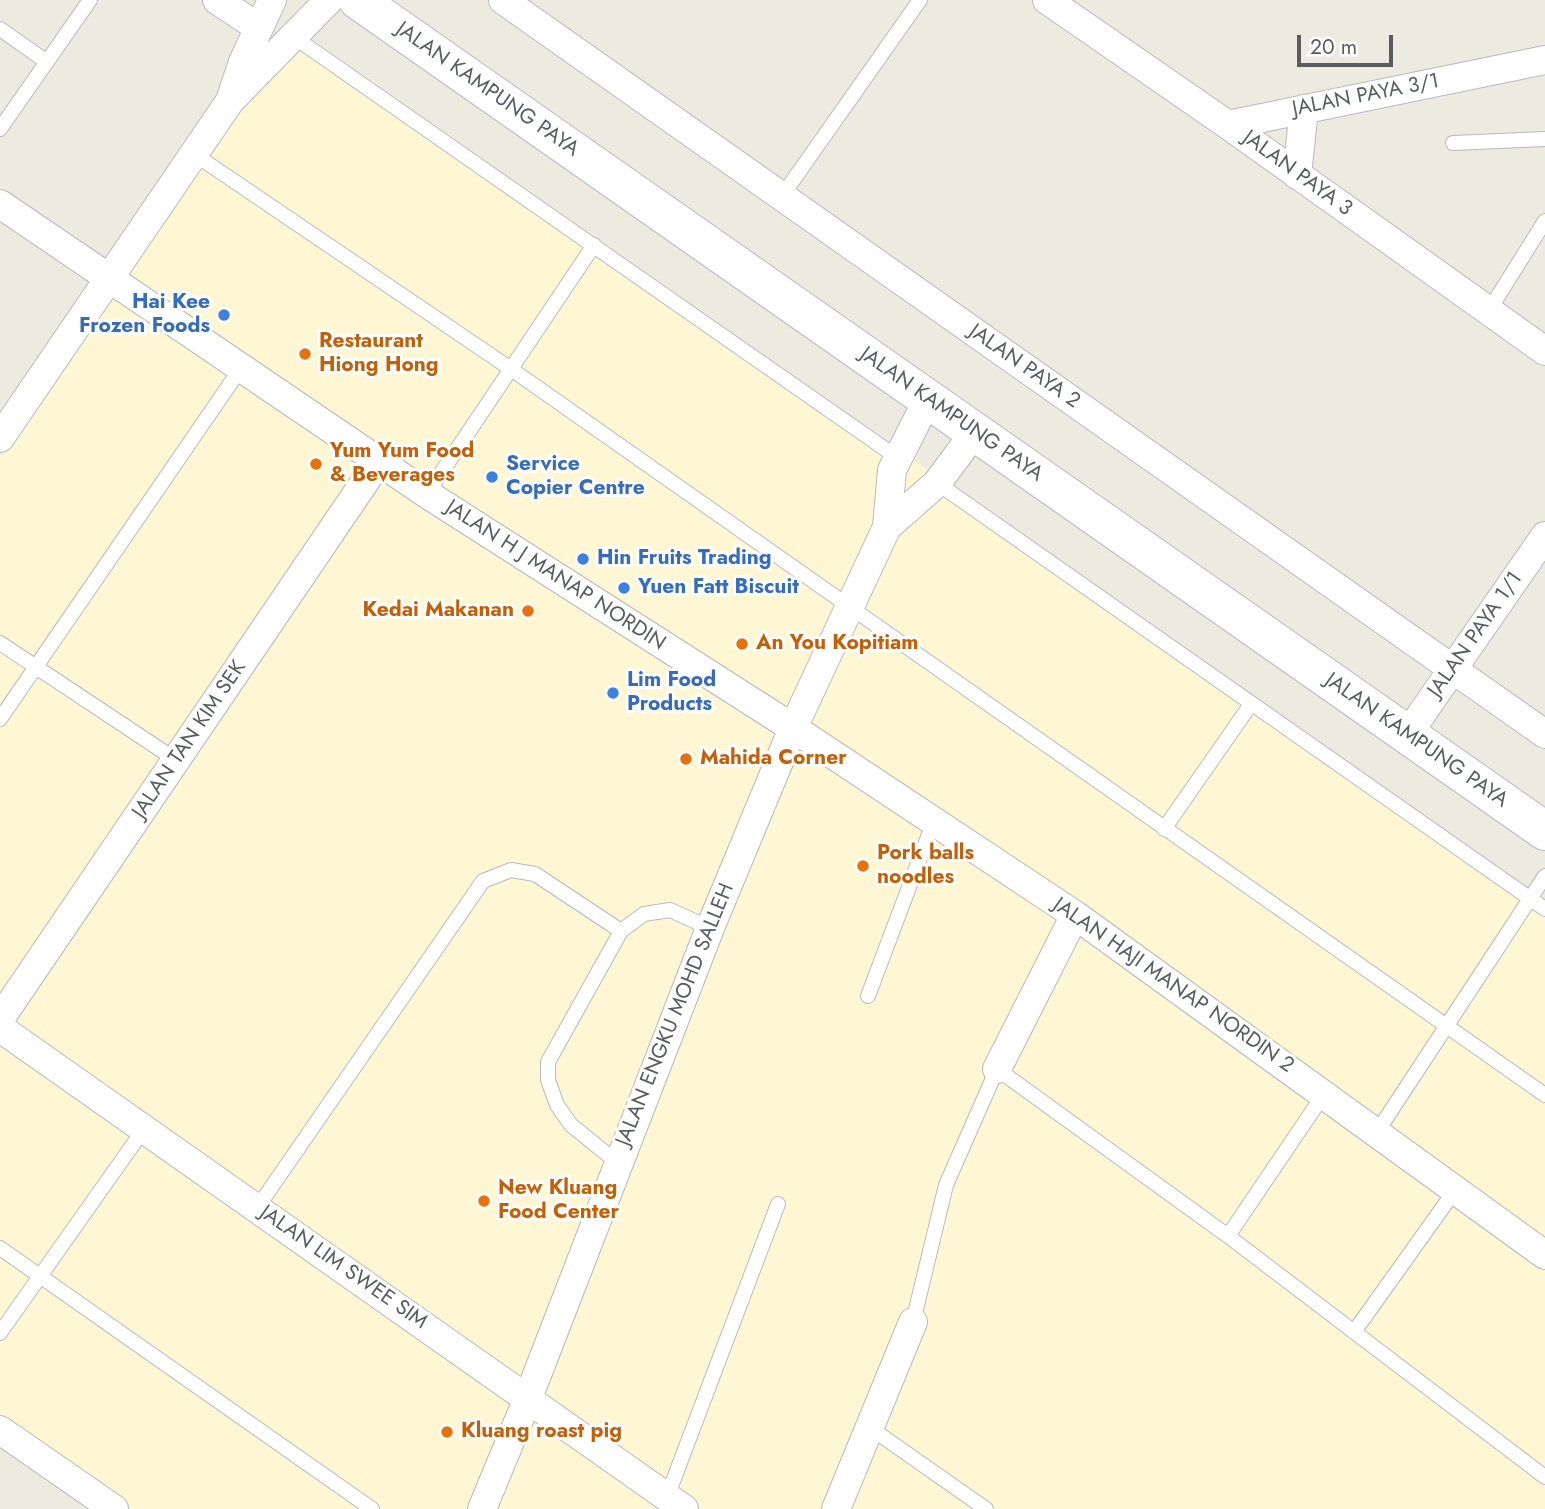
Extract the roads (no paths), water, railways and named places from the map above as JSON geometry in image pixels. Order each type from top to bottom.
[{"type":"street","points":[[217,0],[259,28]]},
{"type":"street","points":[[230,101],[243,62],[272,0]]},
{"type":"street","points":[[0,438],[110,281],[230,101],[329,0]]},
{"type":"street","name":"JALAN KAMPUNG PAYA","points":[[358,0],[1545,831]]},
{"type":"street","name":"JALAN PAYA 2","points":[[503,0],[1545,734]]},
{"type":"street","name":"JALAN PAYA 3","points":[[1046,0],[1228,125],[1545,351]]},
{"type":"street","name":"JALAN PAYA 3/1","points":[[1228,125],[1545,60]]},
{"type":"street","points":[[1297,175],[1304,109]]},
{"type":"street","name":"JALAN H J MANAP NORDIN","points":[[0,204],[426,494],[793,728]]},
{"type":"street","name":"JALAN ENGKU MOHD SALLEH","points":[[482,1509],[528,1398],[710,928],[793,728],[887,527],[892,470],[928,399]]},
{"type":"street","name":"JALAN ENGKU MOHD SALLEH","points":[[887,527],[937,483],[975,432]]},
{"type":"street","name":"JALAN TAN KIM SEK","points":[[0,1019],[379,461]]},
{"type":"street","name":"JALAN PAYA 1/1","points":[[1407,735],[1545,536]]},
{"type":"street","name":"JALAN HAJI MANAP NORDIN 2","points":[[793,728],[1075,915],[1545,1255]]},
{"type":"street","points":[[997,1069],[1075,915]]},
{"type":"street","name":"JALAN LIM SWEE SIM","points":[[0,1028],[676,1503]]},
{"type":"street","points":[[836,1509],[913,1322]]},
{"type":"street","points":[[0,1430],[114,1509]]},
{"type":"lane","points":[[0,129],[90,0]]},
{"type":"lane","points":[[782,196],[920,0]]},
{"type":"lane","points":[[0,29],[47,62]]},
{"type":"lane","points":[[294,37],[898,458]]},
{"type":"lane","points":[[1454,143],[1545,139]]},
{"type":"lane","points":[[194,154],[511,369],[1545,1095]]},
{"type":"lane","points":[[1488,312],[1545,221]]},
{"type":"lane","points":[[426,494],[594,245]]},
{"type":"lane","points":[[0,719],[240,369]]},
{"type":"lane","points":[[937,483],[1545,909]]},
{"type":"lane","points":[[0,643],[176,760]]},
{"type":"lane","points":[[1164,829],[1251,704]]},
{"type":"lane","points":[[869,996],[934,821]]},
{"type":"lane","points":[[257,1208],[483,881],[511,870],[535,874],[621,931]]},
{"type":"lane","points":[[1377,1132],[1545,876]]},
{"type":"lane","points":[[618,1163],[571,1125],[556,1105],[548,1080],[548,1062],[621,931],[644,914],[670,910],[710,928]]},
{"type":"lane","points":[[913,1322],[946,1185],[997,1069],[1228,1236],[1545,1477]]},
{"type":"lane","points":[[1228,1236],[1324,1094]]},
{"type":"lane","points":[[0,1333],[144,1129]]},
{"type":"lane","points":[[1354,1332],[1455,1189]]},
{"type":"lane","points":[[676,1503],[778,1204]]},
{"type":"lane","points":[[0,1248],[372,1509]]},
{"type":"lane","points":[[870,1427],[986,1509]]},
{"type":"place","name":"Hai Kee Frozen Foods","points":[[224,315]]},
{"type":"place","name":"Restaurant Hiong Hong","points":[[305,354]]},
{"type":"place","name":"Yum Yum Food & Beverages","points":[[316,464]]},
{"type":"place","name":"Service Copier Centre","points":[[492,477]]},
{"type":"place","name":"Hin Fruits Trading","points":[[583,559]]},
{"type":"place","name":"Yuen Fatt Biscuit","points":[[624,588]]},
{"type":"place","name":"Kedai Makanan","points":[[528,611]]},
{"type":"place","name":"An You Kopitiam","points":[[742,644]]},
{"type":"place","name":"Lim Food Products","points":[[613,693]]},
{"type":"place","name":"Mahida Corner","points":[[686,759]]},
{"type":"place","name":"Pork balls noodles","points":[[863,866]]},
{"type":"place","name":"New Kluang Food Center","points":[[484,1201]]},
{"type":"place","name":"Kluang roast pig","points":[[447,1432]]}]
